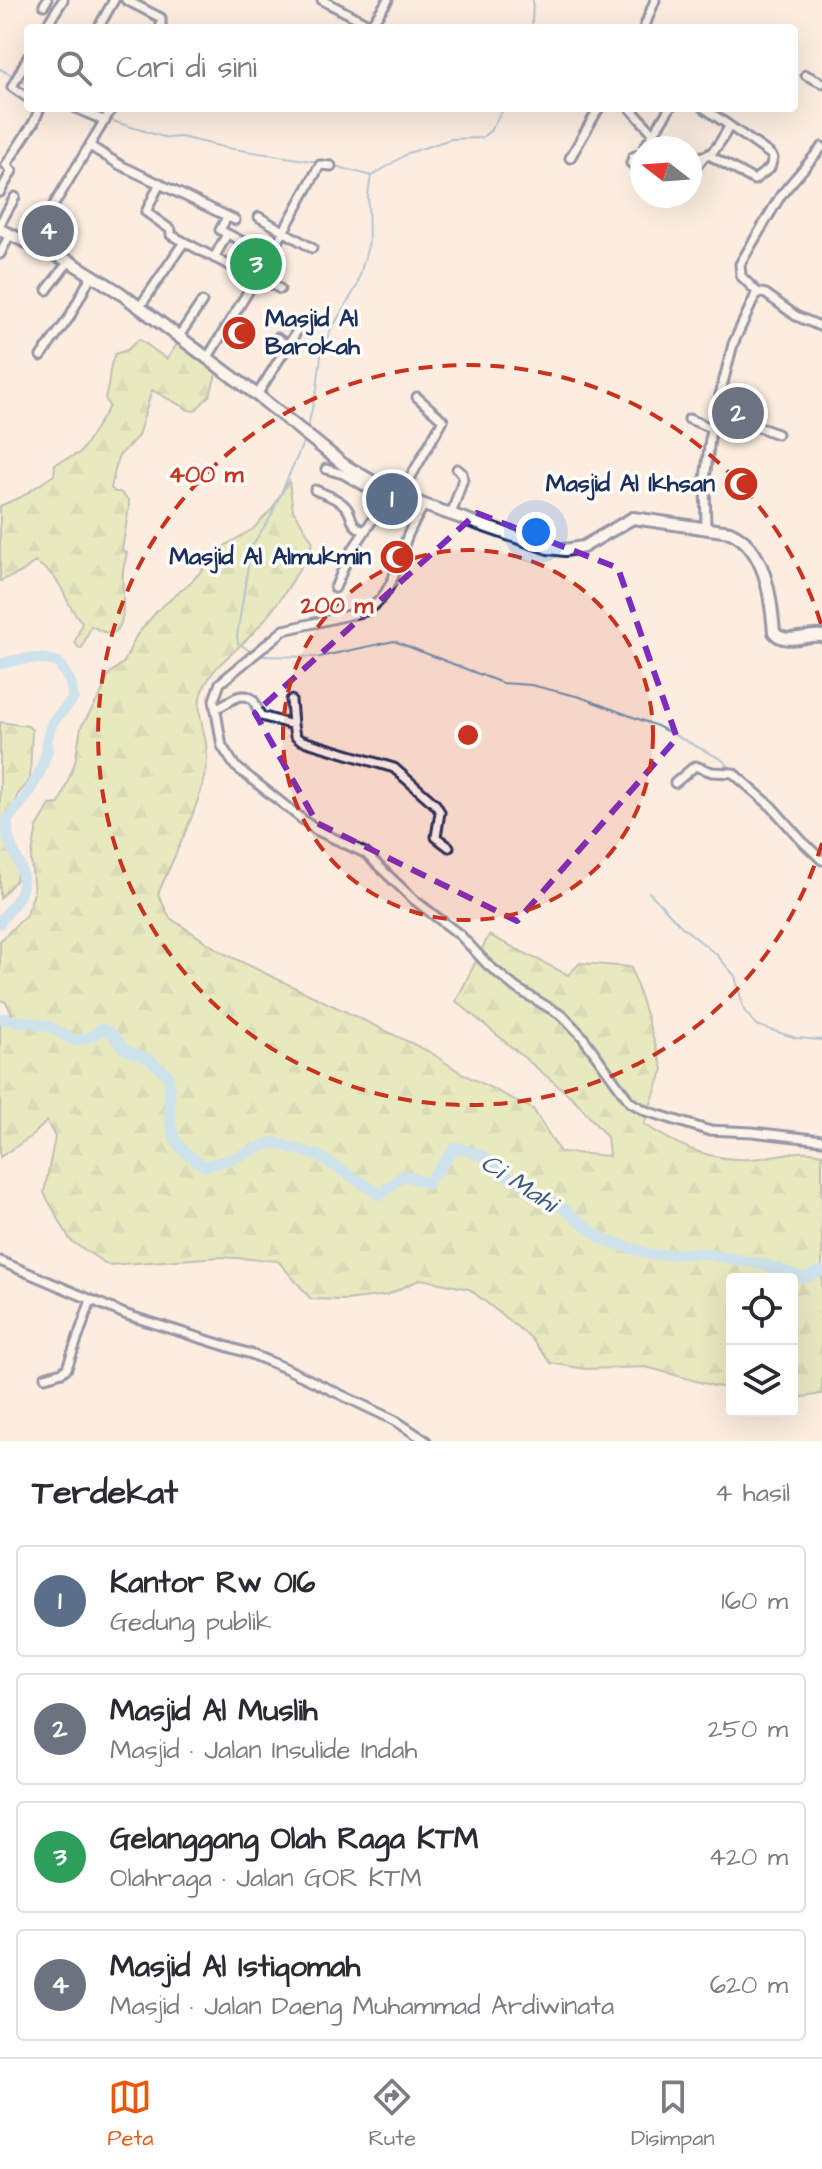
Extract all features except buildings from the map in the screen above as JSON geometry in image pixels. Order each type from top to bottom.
[{"type":"main road","points":[[3,229],[69,261],[139,308],[208,357],[344,465],[396,494],[530,542],[565,550],[591,544],[633,518],[736,534],[756,556],[767,583],[777,637],[784,640],[806,635],[822,636]]},
{"type":"street","points":[[48,24],[63,0]]},
{"type":"street","points":[[100,24],[114,0]]},
{"type":"street","points":[[126,0],[161,18],[161,24]]},
{"type":"street","points":[[322,0],[368,24],[373,22],[388,0]]},
{"type":"street","points":[[646,24],[655,0]]},
{"type":"street","points":[[24,65],[12,87],[24,95]]},
{"type":"street","points":[[806,75],[822,83]]},
{"type":"street","points":[[0,192],[12,171],[6,165],[38,112]]},
{"type":"street","points":[[85,112],[105,121]]},
{"type":"street","points":[[31,243],[110,112]]},
{"type":"street","points":[[570,158],[597,112]]},
{"type":"street","points":[[634,112],[658,136]]},
{"type":"street","points":[[655,134],[668,112]]},
{"type":"street","points":[[702,156],[754,180],[770,168],[773,158],[709,112]]},
{"type":"street","points":[[702,161],[729,127]]},
{"type":"street","points":[[90,146],[120,165],[231,219],[220,230],[270,256]]},
{"type":"street","points":[[822,147],[781,195],[740,264],[741,276],[757,292],[766,294],[796,316],[822,327]]},
{"type":"street","points":[[208,357],[270,256],[320,165],[331,166]]},
{"type":"street","points":[[160,183],[145,210],[171,230],[171,235],[280,289]]},
{"type":"street","points":[[0,254],[3,229],[15,197]]},
{"type":"street","points":[[259,217],[312,248]]},
{"type":"street","points":[[214,258],[227,234]]},
{"type":"street","points":[[139,308],[184,242]]},
{"type":"street","points":[[47,290],[69,261]]},
{"type":"street","points":[[41,356],[69,318],[91,276]]},
{"type":"street","points":[[706,528],[705,479],[711,430],[733,344],[757,292]]},
{"type":"street","points":[[179,336],[202,302]]},
{"type":"street","points":[[257,395],[297,331]]},
{"type":"street","points":[[277,338],[288,346]]},
{"type":"street","points":[[335,588],[349,555],[364,531],[396,494],[443,420],[417,397]]},
{"type":"street","points":[[689,419],[711,430],[725,431],[733,417],[777,434]]},
{"type":"street","points":[[326,469],[343,474],[368,488],[375,483]]},
{"type":"street","points":[[451,515],[463,479],[457,469]]},
{"type":"street","points":[[315,490],[346,507],[351,523],[364,531]]},
{"type":"street","points":[[424,505],[407,537],[395,573],[377,604],[366,611],[294,627],[278,634],[220,683],[214,695],[222,746],[235,766],[316,830],[365,853],[413,899],[460,935],[488,965],[516,988],[563,1016],[582,1036],[630,1102],[646,1111],[707,1130],[822,1140]]},
{"type":"street","points":[[215,708],[235,696],[249,697],[261,716],[293,725]]},
{"type":"street","points":[[291,700],[295,736],[386,764],[408,778],[440,812],[436,837],[449,847]]},
{"type":"street","points":[[675,783],[695,766],[712,772],[733,773],[771,806],[822,860]]},
{"type":"street","points":[[0,1261],[127,1315],[251,1354],[285,1368],[396,1421],[426,1441]]},
{"type":"street","points":[[45,1377],[67,1368],[91,1300]]},
{"type":"highlighted area","points":[[477,513],[618,568],[677,738],[517,921],[317,823],[255,713]]},
{"type":"shaded area","points":[[227,235],[268,256],[255,277],[215,257]]},
{"type":"green space","points":[[139,339],[167,359],[179,341],[217,371],[210,395],[195,411],[152,390],[138,436],[118,457],[111,488],[129,501],[122,550],[127,552],[121,621],[119,628],[112,633],[91,626],[82,648],[79,648],[75,642],[82,622],[46,569],[35,562],[20,573],[0,581],[0,506],[21,497],[54,475],[55,464],[80,453],[109,407],[105,397],[115,354],[127,350]]},
{"type":"green space","points":[[289,481],[293,510],[313,542],[292,582],[273,609],[216,668],[203,689],[199,706],[207,752],[204,777],[194,811],[158,894],[170,918],[223,953],[430,1052],[461,1073],[533,1109],[560,1152],[609,1156],[607,1137],[574,1099],[456,1001],[489,935],[568,975],[580,963],[631,967],[663,1069],[644,1124],[685,1147],[729,1159],[799,1152],[822,1154],[822,1394],[798,1397],[798,1273],[726,1273],[726,1387],[646,1367],[585,1369],[551,1363],[530,1337],[469,1289],[421,1279],[387,1295],[346,1300],[311,1299],[278,1261],[220,1257],[108,1265],[71,1241],[44,1193],[55,1137],[47,1121],[32,1136],[0,1157],[0,1016],[12,1014],[6,1002],[0,1000],[0,941],[26,915],[34,893],[31,860],[37,827],[50,805],[59,804],[75,762],[81,727],[109,674],[124,662],[136,636],[157,611],[192,581],[226,545],[253,529],[272,509]]},
{"type":"green space","points":[[0,722],[28,726],[32,730],[30,779],[17,796],[7,840],[18,867],[16,880],[0,898]]},
{"type":"waterway","points":[[532,24],[533,0]]},
{"type":"waterway","points":[[0,69],[13,76]]},
{"type":"waterway","points":[[17,79],[24,82]]},
{"type":"waterway","points":[[335,166],[372,176],[408,153],[451,139],[481,138],[490,131],[502,112]]},
{"type":"waterway","points":[[109,120],[167,138],[181,137],[227,148],[318,162]]},
{"type":"waterway","points":[[307,430],[321,356],[329,333],[357,286],[369,242],[368,194],[371,177]]},
{"type":"waterway","points":[[253,653],[238,643],[237,636],[251,547],[271,516],[304,441]]},
{"type":"waterway","points":[[259,656],[319,657],[394,641],[502,683],[531,685],[580,697],[657,726],[721,759],[733,770]]},
{"type":"waterway","name":"Ci Mahi","points":[[0,664],[29,658],[58,662],[71,683],[73,699],[52,723],[39,774],[26,797],[7,820],[8,838],[23,881],[19,896],[0,923]]},
{"type":"waterway","points":[[777,808],[792,824]]},
{"type":"waterway","points":[[649,892],[681,926],[717,955],[735,976],[744,1010],[756,1025],[796,1038],[822,1040]]},
{"type":"waterway","name":"Ci Mahi","points":[[0,1018],[48,1026],[75,1041],[93,1036],[100,1029],[110,1032],[124,1049],[149,1059],[169,1076],[170,1117],[175,1139],[181,1148],[205,1166],[273,1142],[319,1156],[381,1195],[403,1175],[427,1183],[456,1147],[483,1156],[503,1174],[564,1209],[602,1239],[653,1255],[701,1253],[762,1264],[804,1278],[822,1271]]},
{"type":"place","name":"Masjid Al Istiqomah","points":[[48,231]]},
{"type":"place","name":"Gelanggang Olah Raga KTM","points":[[256,264]]},
{"type":"place","name":"Masjid Al Barokah","points":[[239,333]]},
{"type":"place","name":"Masjid Al Muslih","points":[[738,413]]},
{"type":"place","name":"Masjid Al Ikhsan","points":[[741,484]]},
{"type":"place","name":"Kantor Rw 016","points":[[392,499]]},
{"type":"place","name":"Masjid Al Almukmin","points":[[397,557]]}]
